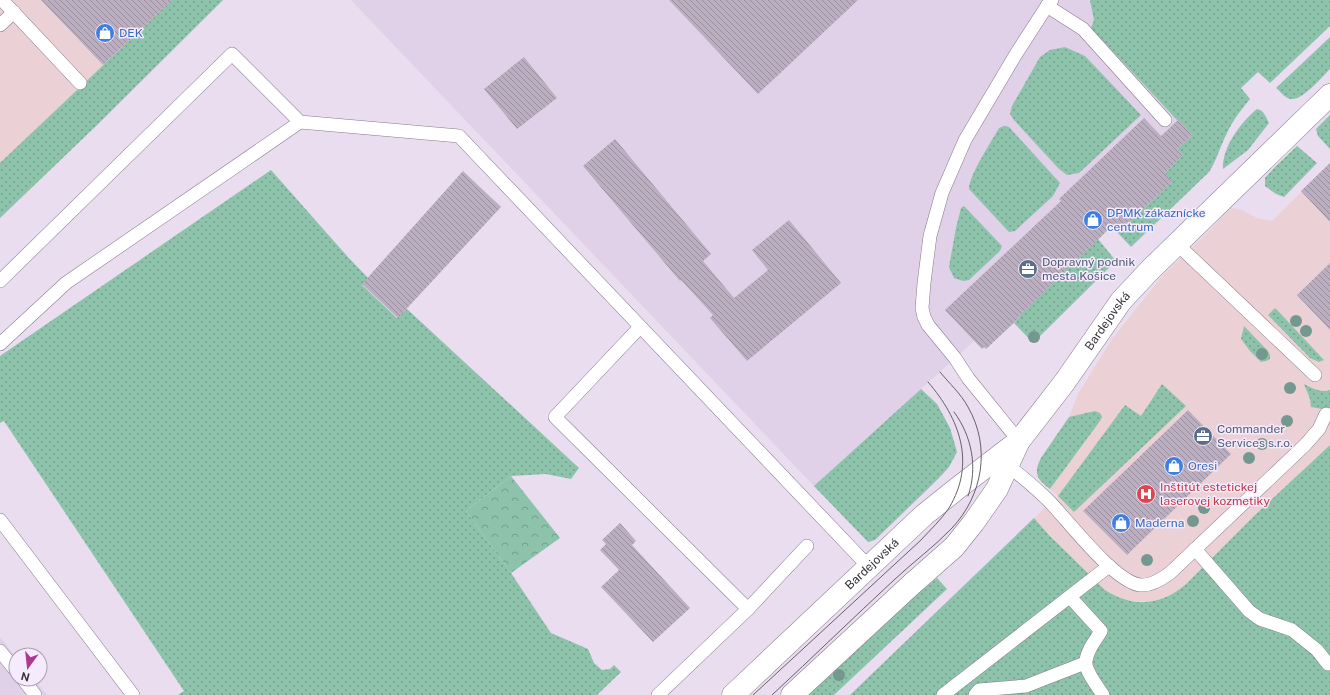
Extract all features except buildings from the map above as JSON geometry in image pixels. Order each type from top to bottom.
[{"type":"street","name":"Bardejovská","points":[[733,695],[924,515],[958,487],[1003,462],[1064,383],[1121,302],[1176,244],[1330,95]]},
{"type":"street","name":"Bardejovská","points":[[792,695],[954,547],[997,489],[1003,462]]},
{"type":"lane","points":[[2,0],[80,82]]},
{"type":"lane","points":[[1019,442],[968,378],[955,358],[928,325],[924,317],[922,308],[930,236],[942,192],[966,140],[1016,54],[1049,3],[1083,29],[1165,120]]},
{"type":"lane","points":[[0,25],[14,12]]},
{"type":"lane","points":[[0,281],[232,54],[300,122]]},
{"type":"lane","points":[[0,344],[66,283],[300,122],[459,136],[869,567]]},
{"type":"lane","points":[[1176,244],[1315,375]]},
{"type":"lane","points":[[640,327],[555,417],[748,609]]},
{"type":"lane","points":[[1003,462],[1046,499],[1109,566],[1129,581],[1140,585],[1162,579],[1170,573],[1305,445],[1319,429],[1326,414]]},
{"type":"lane","points":[[0,520],[133,695]]},
{"type":"lane","points":[[658,695],[748,609],[807,546]]},
{"type":"lane","points":[[1195,550],[1249,611],[1260,618],[1292,630],[1317,650],[1328,664]]},
{"type":"lane","points":[[943,695],[1109,566]]},
{"type":"lane","points":[[1070,597],[1101,631],[1088,652],[1086,663],[1088,670],[1103,695]]},
{"type":"lane","points":[[0,651],[8,661]]},
{"type":"lane","points":[[975,695],[979,690],[1026,686],[1086,663]]},
{"type":"lane","points":[[30,687],[36,695]]},
{"type":"shaded area","points":[[0,0],[223,0],[97,125],[0,218]]},
{"type":"shaded area","points":[[351,0],[1330,0],[1330,3],[1177,149],[1183,155],[1165,173],[1172,182],[1118,233],[1107,223],[1018,317],[1019,318],[986,349],[984,347],[982,349],[974,341],[814,486]]},
{"type":"shaded area","points":[[1330,163],[1330,445],[1254,516],[1179,590],[1161,599],[1150,602],[1129,601],[1115,596],[1097,584],[1034,518],[1058,496],[1038,478],[1037,466],[1069,417],[1078,394],[1112,339],[1162,276],[1231,208],[1242,210],[1257,218],[1272,221]]},
{"type":"shaded area","points":[[0,637],[8,647],[8,687],[40,687],[47,695],[0,695]]},
{"type":"green space","points":[[172,0],[223,0],[97,125],[0,218],[0,163]]},
{"type":"green space","points":[[1090,0],[1330,0],[1330,26],[1270,83],[1258,72],[1241,88],[1250,99],[1232,124],[1209,172],[1131,247],[1118,233],[1172,182],[1165,173],[1183,155],[1177,150],[1192,135],[1091,28],[1094,20]]},
{"type":"green space","points":[[1330,37],[1330,69],[1312,88],[1296,99],[1291,99],[1276,88]]},
{"type":"green space","points":[[1065,47],[1085,56],[1141,115],[1079,173],[1067,175],[1059,169],[1010,114],[1012,106],[1040,57],[1050,50]]},
{"type":"green space","points":[[1257,109],[1263,112],[1269,123],[1248,150],[1223,169],[1229,144],[1239,128]]},
{"type":"green space","points":[[1330,115],[1330,149],[1318,136],[1316,129]]},
{"type":"green space","points":[[1004,126],[1009,127],[1060,183],[1053,196],[1015,231],[1009,232],[969,189],[973,175],[981,158],[999,128]]},
{"type":"green space","points":[[1297,146],[1317,163],[1284,197],[1276,194],[1265,186],[1265,178]]},
{"type":"green space","points":[[271,170],[368,278],[362,285],[397,318],[407,309],[579,468],[571,479],[546,474],[511,476],[466,511],[511,573],[551,633],[588,649],[594,663],[602,670],[610,669],[614,665],[621,672],[597,695],[178,695],[184,691],[4,421],[0,423],[0,356]]},
{"type":"green space","points":[[964,206],[1002,246],[1000,251],[969,280],[963,281],[954,278],[949,267],[956,228],[961,208]]},
{"type":"green space","points":[[1098,239],[1116,261],[1033,343],[1014,323],[1019,318],[1018,317]]},
{"type":"green space","points":[[1275,308],[1324,360],[1319,362],[1310,358],[1268,315]]},
{"type":"green space","points":[[1244,326],[1268,351],[1270,359],[1261,362],[1250,351],[1241,339]]},
{"type":"green space","points":[[1162,384],[1186,406],[1074,512],[1058,496],[1125,405],[1141,416]]},
{"type":"green space","points":[[1304,384],[1319,390],[1330,390],[1330,411],[1311,407],[1310,399]]},
{"type":"green space","points":[[921,389],[937,404],[950,428],[957,452],[949,467],[938,479],[875,540],[868,542],[814,486]]},
{"type":"green space","points":[[1095,411],[1100,413],[1102,417],[1100,421],[1050,489],[1039,479],[1038,476],[1037,468],[1041,458],[1069,417]]},
{"type":"green space","points":[[1330,445],[1330,695],[850,695],[1034,518],[1049,535],[1105,590],[1115,596],[1136,602],[1157,600],[1167,597],[1186,584],[1254,516]]},
{"type":"green space","points":[[511,476],[560,538],[511,573],[466,511]]},
{"type":"green space","points":[[937,578],[947,589],[834,695],[804,695],[863,639]]},
{"type":"tram line","points":[[772,695],[894,580],[945,535],[963,515],[971,501],[977,486],[980,470],[980,438],[975,422],[965,402],[940,372]]},
{"type":"tram line","points":[[753,695],[921,540],[949,508],[957,491],[962,475],[963,458],[961,442],[949,411],[928,382]]},
{"type":"tram line","points":[[954,412],[965,431],[972,452],[973,474],[968,496]]},
{"type":"place","name":"DEK","points":[[105,33]]},
{"type":"place","name":"DPMK zákaznícke centrum","points":[[1093,220]]},
{"type":"place","name":"Dopravný podnik mesta Košice","points":[[1028,269]]},
{"type":"place","name":"Commander Services s.r.o.","points":[[1203,436]]},
{"type":"place","name":"Oresi","points":[[1174,466]]},
{"type":"place","name":"Inštitút estetickej laserovej kozmetiky","points":[[1146,494]]},
{"type":"place","name":"Maderna","points":[[1121,523]]}]
